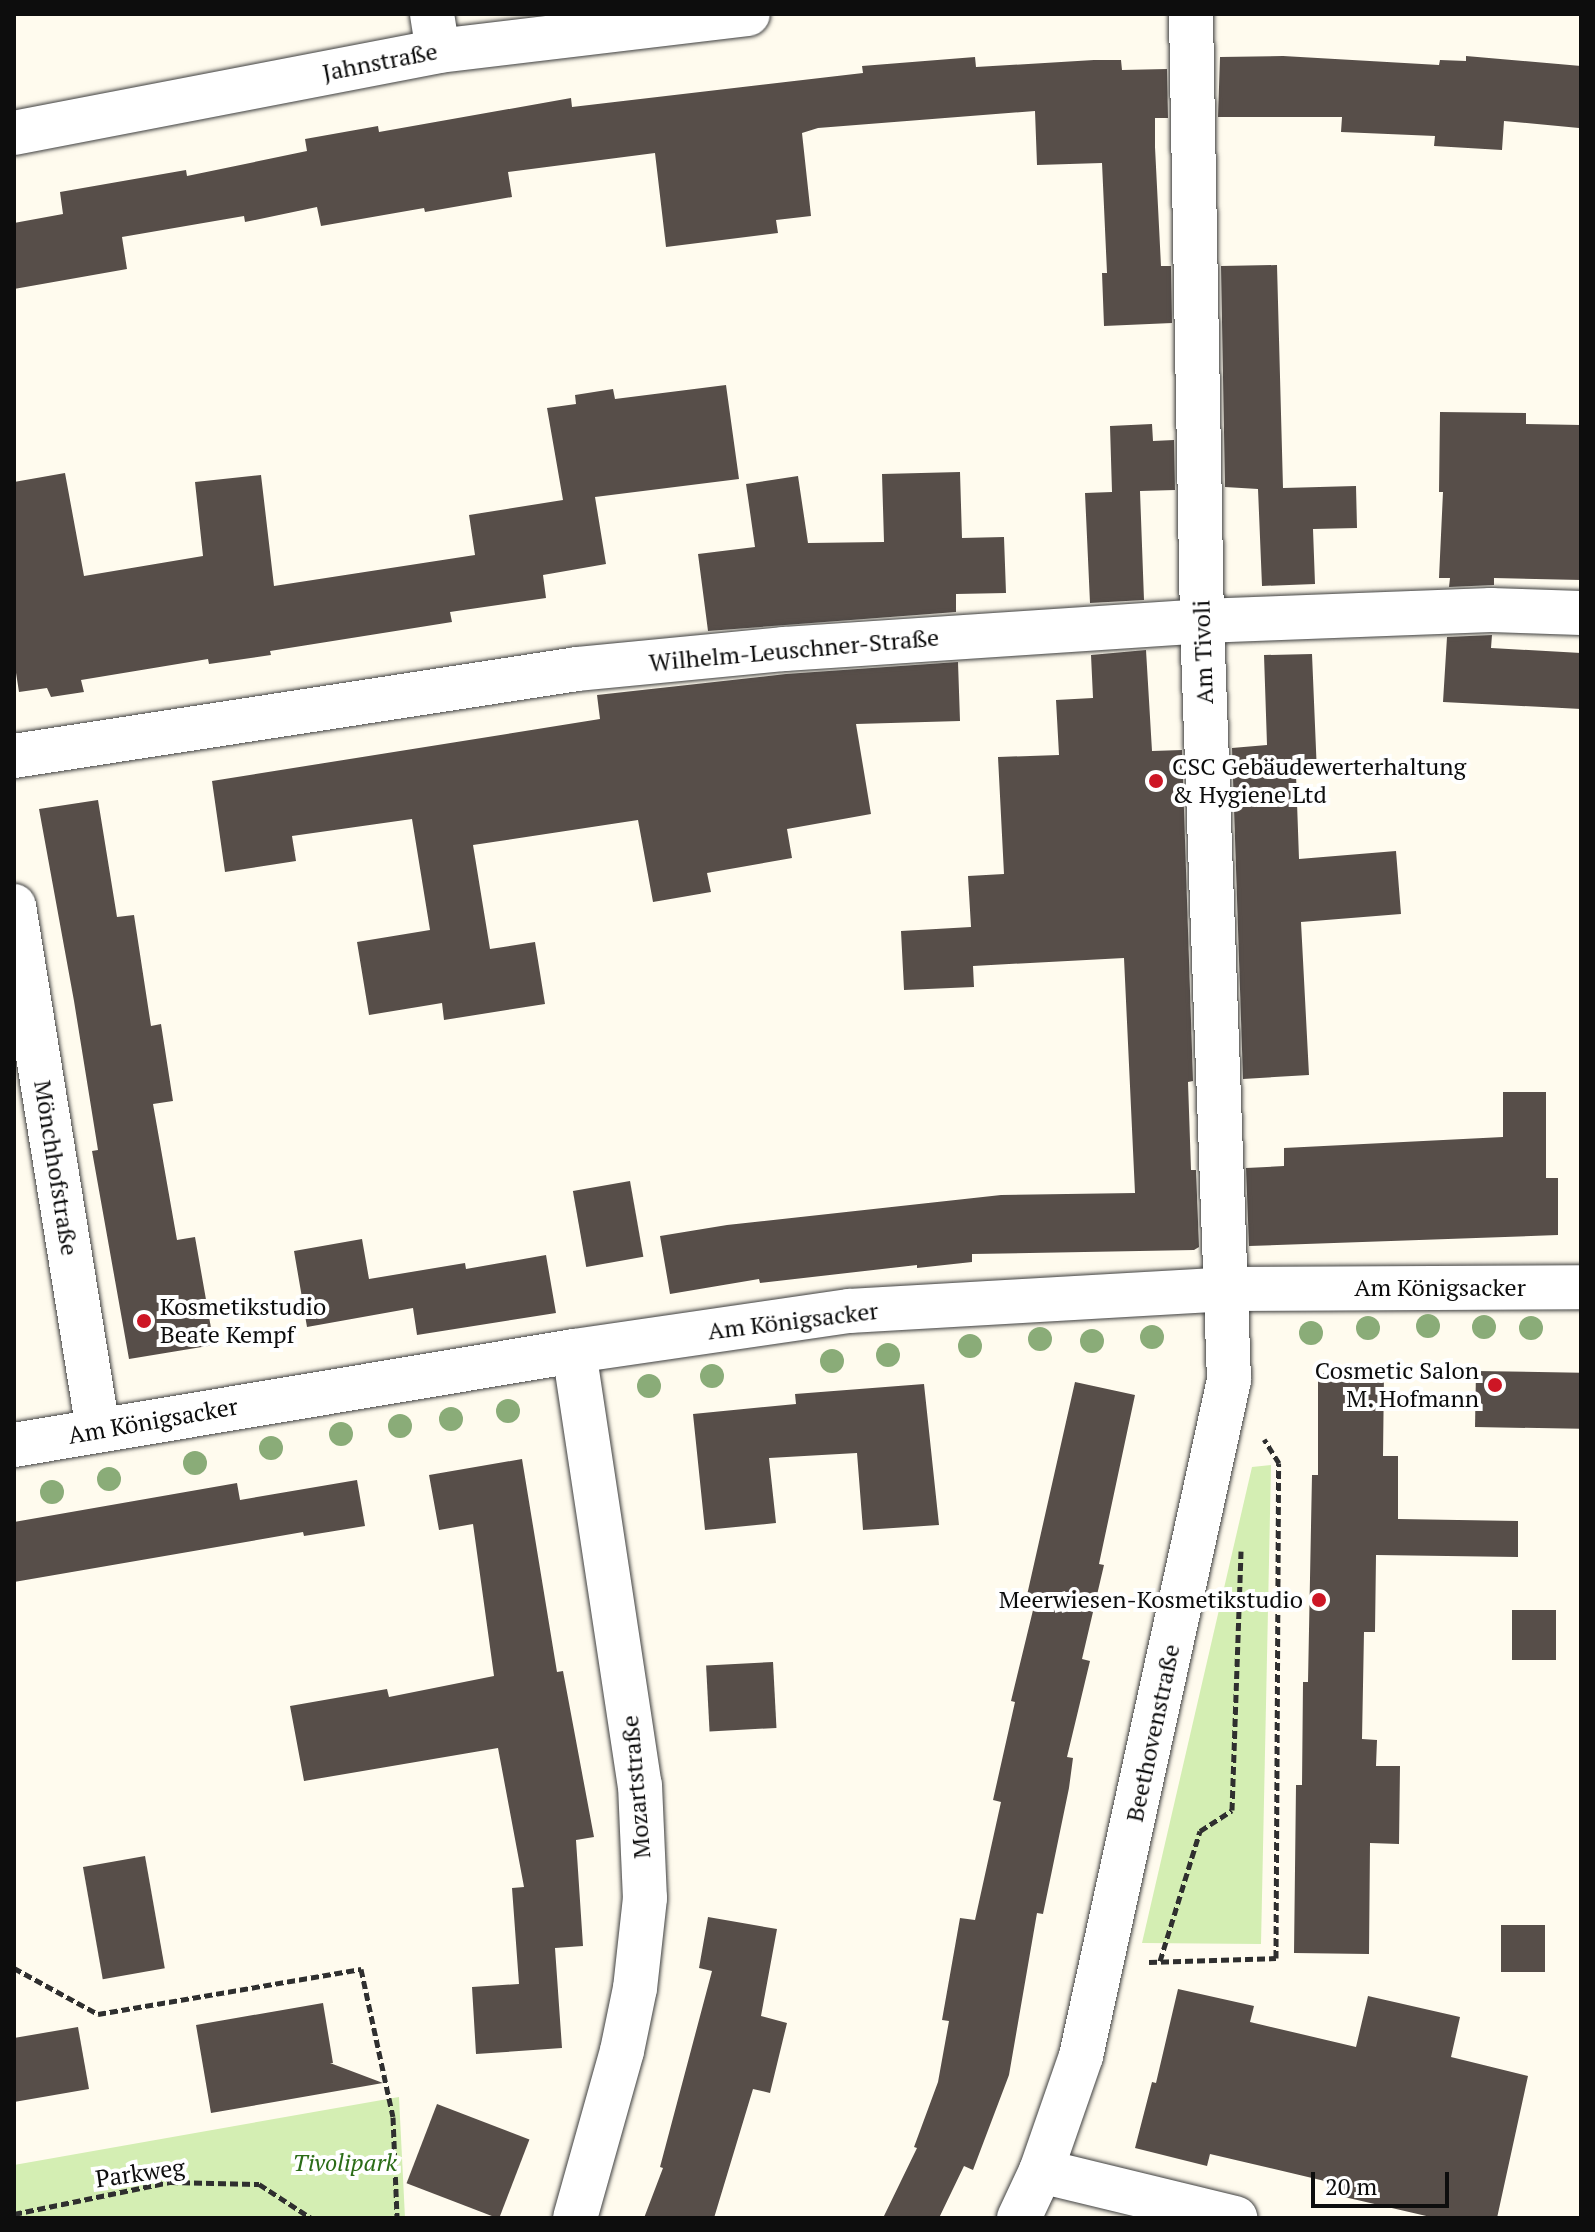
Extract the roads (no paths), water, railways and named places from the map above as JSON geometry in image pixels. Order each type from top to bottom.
[{"type":"street","name":"Jahnstraße","points":[[14,133],[435,32],[748,14]]},
{"type":"street","name":"Am Tivoli","points":[[1191,14],[1202,621],[1228,1289]]},
{"type":"street","name":"Wilhelm-Leuschner-Straße","points":[[14,756],[577,669],[800,648],[1202,621],[1491,610],[1581,613]]},
{"type":"street","name":"Mönchhofstraße","points":[[14,906],[98,1430]]},
{"type":"street","name":"Am Königsacker","points":[[14,1445],[574,1351],[849,1311],[1228,1289],[1581,1287]]},
{"type":"street","name":"Beethovenstraße","points":[[1019,2218],[1041,2171],[1081,2056],[1104,1963],[1229,1380],[1228,1289]]},
{"type":"street","name":"Mozartstraße","points":[[574,1351],[640,1785],[645,1898],[635,1988],[622,2051],[575,2218]]},
{"type":"street","points":[[1041,2171],[1235,2218]]},
{"type":"place","name":"CSC Gebäudewerterhaltung & Hygiene Ltd","points":[[1156,781]]},
{"type":"place","name":"Kosmetikstudio Beate Kempf","points":[[144,1321]]},
{"type":"place","name":"Cosmetic Salon M. Hofmann","points":[[1495,1385]]},
{"type":"place","name":"Meerwiesen-Kosmetikstudio","points":[[1319,1600]]},
{"type":"park label","name":"Tivolipark","points":[[345,2163]]}]
